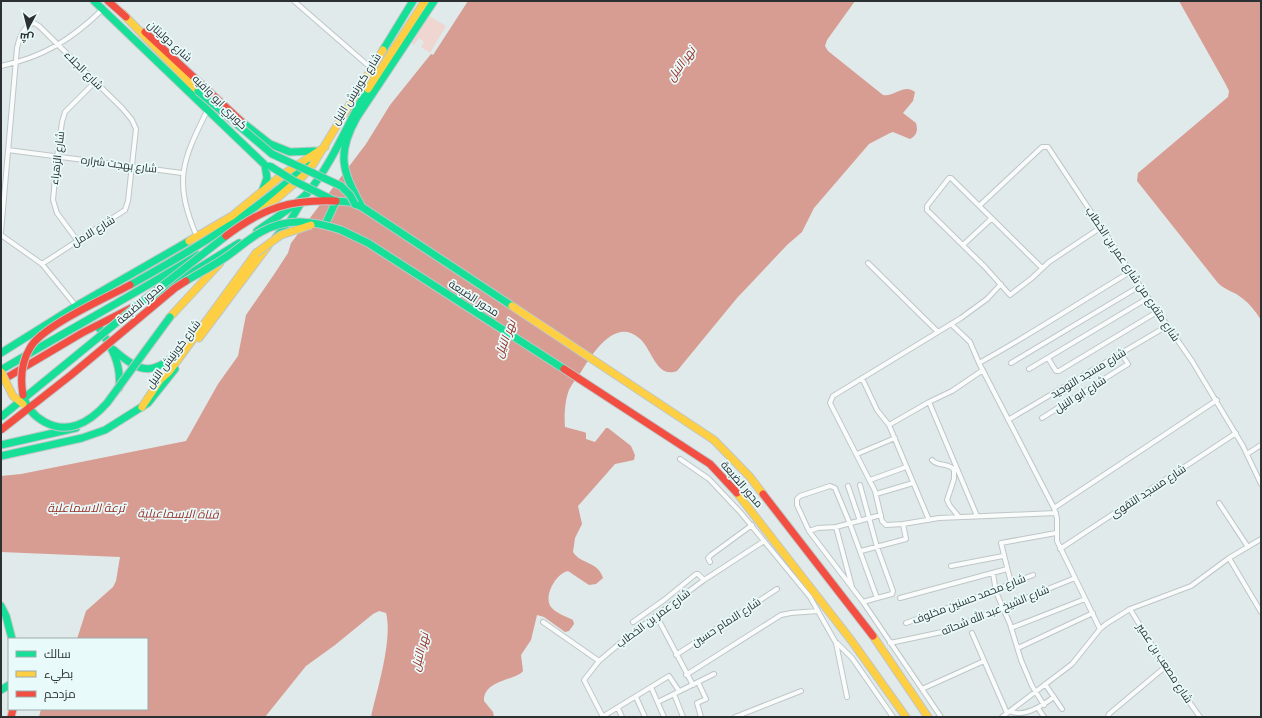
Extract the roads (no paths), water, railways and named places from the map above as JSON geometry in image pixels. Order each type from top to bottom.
[{"type":"main road","name":"شارع دوليتان","points":[[94,1],[265,165],[267,178],[263,191]]},
{"type":"main road","name":"كوبري ابو وافيه","points":[[101,1],[270,166],[294,181],[336,201]]},
{"type":"main road","name":"شارع دوليتان","points":[[108,1],[170,54],[249,129],[270,144],[290,152],[318,150]]},
{"type":"main road","name":"شارع كورنيش النيل","points":[[1,371],[84,322],[127,300],[167,273],[226,239],[289,189],[314,163],[325,147],[413,1]]},
{"type":"main road","name":"شارع كورنيش النيل","points":[[1,456],[82,438],[105,430],[142,407],[154,397],[268,246],[290,221],[322,172],[351,117],[425,1]]},
{"type":"main road","points":[[362,207],[348,181],[343,167],[343,152],[345,143],[360,115],[434,1]]},
{"type":"main road","points":[[122,13],[198,90],[267,150],[285,161],[341,186],[350,195],[354,204]]},
{"type":"main road","points":[[1,353],[76,306],[232,216],[282,175],[318,150],[325,147]]},
{"type":"main road","points":[[25,406],[20,392],[19,378],[24,358],[29,347],[49,331],[192,251],[226,229],[282,188],[304,167],[314,163]]},
{"type":"main road","name":"شارع كورنيش النيل","points":[[1,381],[151,298],[235,246],[277,217],[309,191]]},
{"type":"main road","name":"محور الضبعة","points":[[1,417],[172,277],[250,220],[270,209],[292,202],[308,200],[336,201],[354,204],[362,207],[695,427],[725,451],[750,477],[870,632],[928,717]]},
{"type":"main road","points":[[142,407],[160,380],[169,372],[246,265],[265,245],[280,235],[297,228],[325,225],[336,201]]},
{"type":"main road","name":"محور الضبعة","points":[[1,430],[71,375],[175,288],[226,257],[260,232],[278,224],[297,221],[325,225],[350,233],[368,243],[710,464],[750,508],[852,640],[906,717]]},
{"type":"main road","points":[[1,371],[13,396],[25,406],[37,420],[56,428],[74,427],[94,416],[118,390],[137,361],[170,317],[226,257]]},
{"type":"main road","points":[[98,326],[114,350],[131,365],[142,369],[155,369],[163,366],[194,338]]},
{"type":"main road","points":[[1,445],[66,431],[92,420],[102,413],[111,403],[119,386],[119,370],[114,350]]},
{"type":"main road","points":[[1,606],[6,616],[12,638]]},
{"type":"street","points":[[294,1],[372,68]]},
{"type":"street","points":[[1,66],[16,63],[59,45],[80,30],[104,9]]},
{"type":"street","name":"شارع الجلاء","points":[[16,63],[19,40],[27,26],[30,24],[39,26],[135,124],[136,129],[132,165]]},
{"type":"street","points":[[1,232],[16,63]]},
{"type":"street","name":"شارع الزهراء","points":[[77,240],[57,213],[53,200],[57,157],[62,122],[65,112],[95,82]]},
{"type":"street","points":[[196,237],[186,205],[182,173],[192,142],[208,109]]},
{"type":"street","name":"شارع متفرع من شارع عمر بن الخطاب","points":[[980,206],[1042,147],[1046,146],[1217,400],[1236,433],[1261,484]]},
{"type":"street","name":"شارع بهجت شراره","points":[[8,150],[132,165],[182,173]]},
{"type":"street","name":"شارع الامل","points":[[42,264],[125,210],[128,201],[132,165]]},
{"type":"street","points":[[1042,268],[951,178],[927,206],[927,210],[1011,295],[1042,268],[1100,228]]},
{"type":"street","points":[[963,245],[991,219]]},
{"type":"street","points":[[1,235],[42,264],[76,306]]},
{"type":"street","points":[[868,263],[938,332]]},
{"type":"street","points":[[979,363],[1019,341],[1050,320],[1130,272]]},
{"type":"street","points":[[1001,284],[979,306],[833,396],[830,401],[870,480],[876,494],[883,523],[886,525],[959,517],[1056,512]]},
{"type":"street","points":[[1011,362],[1140,286]]},
{"type":"street","points":[[1029,369],[1148,298]]},
{"type":"street","points":[[1048,358],[1056,371],[1059,371],[1157,312]]},
{"type":"street","points":[[951,324],[970,342],[982,370],[1056,512],[1056,541],[1085,599],[1094,613],[1100,629]]},
{"type":"street","name":"شارع مسجد التوحيد","points":[[1008,420],[1167,326]]},
{"type":"street","name":"شارع ابو النيل","points":[[1042,418],[1128,364],[1121,353]]},
{"type":"street","points":[[889,425],[929,402],[952,391],[982,370]]},
{"type":"street","points":[[862,378],[877,410],[889,425],[929,520]]},
{"type":"street","points":[[1054,508],[1217,400]]},
{"type":"street","points":[[929,402],[977,516]]},
{"type":"street","name":"شارع مسجد التقوى","points":[[1060,549],[1236,433]]},
{"type":"street","points":[[857,454],[895,438]]},
{"type":"street","points":[[1247,454],[1261,445]]},
{"type":"street","points":[[680,459],[709,479],[752,525],[810,597],[836,643],[852,658],[893,717]]},
{"type":"street","points":[[932,460],[936,464],[950,466],[954,470],[954,479],[947,500],[959,517]]},
{"type":"street","points":[[870,480],[906,467]]},
{"type":"street","points":[[876,494],[913,483]]},
{"type":"street","points":[[877,598],[861,551],[835,488],[830,486],[800,496],[797,499],[798,511],[809,531],[863,602],[941,717]]},
{"type":"street","points":[[848,486],[860,521]]},
{"type":"street","points":[[860,486],[877,547],[893,592],[863,602]]},
{"type":"street","points":[[1219,503],[1248,547]]},
{"type":"street","points":[[809,531],[818,528],[836,527],[850,524],[881,515]]},
{"type":"street","points":[[861,551],[907,538],[903,524]]},
{"type":"street","points":[[710,562],[708,558],[711,555],[752,525]]},
{"type":"street","points":[[836,527],[846,559],[853,590]]},
{"type":"street","points":[[1011,583],[1003,556],[1001,545],[1003,542],[1056,533]]},
{"type":"street","points":[[1002,717],[1072,664],[1100,629],[1130,609],[1192,586],[1201,577],[1261,539]]},
{"type":"street","name":"شارع عمر بن الخطاب","points":[[603,717],[584,682],[584,678],[599,661],[656,615],[704,580],[764,541]]},
{"type":"street","points":[[952,566],[1003,556]]},
{"type":"street","points":[[1229,558],[1261,612]]},
{"type":"street","points":[[900,598],[1007,569]]},
{"type":"street","points":[[993,573],[996,589],[1012,628],[1021,660],[1035,691],[1044,705]]},
{"type":"street","points":[[633,622],[664,600],[696,574],[704,580]]},
{"type":"street","name":"شارع محمد حسنين مخلوف","points":[[906,622],[1033,574]]},
{"type":"street","name":"شارع الشيخ عبد الله شحاته","points":[[890,643],[942,632],[1075,578]]},
{"type":"street","name":"شارع الامام حسين","points":[[676,655],[777,589]]},
{"type":"street","points":[[1012,628],[1085,599]]},
{"type":"street","name":"شارع مصعب بن عمير","points":[[1130,609],[1166,667],[1200,717]]},
{"type":"street","points":[[686,675],[781,615],[791,612],[818,611]]},
{"type":"street","points":[[1018,648],[1094,613]]},
{"type":"street","points":[[656,615],[686,675],[693,685]]},
{"type":"street","points":[[543,622],[599,661]]},
{"type":"street","points":[[972,634],[1009,712],[1021,717],[1054,698]]},
{"type":"street","points":[[836,643],[847,697]]},
{"type":"street","points":[[922,689],[984,661]]},
{"type":"street","points":[[1108,717],[1109,714],[1166,667]]},
{"type":"street","points":[[658,702],[714,674]]},
{"type":"street","points":[[603,717],[669,676],[680,691]]},
{"type":"street","points":[[698,682],[706,700],[697,704],[701,717]]},
{"type":"street","points":[[1045,684],[1062,709]]},
{"type":"street","points":[[651,687],[664,717]]},
{"type":"street","points":[[735,717],[802,691]]},
{"type":"street","points":[[674,694],[683,717]]},
{"type":"street","points":[[636,697],[645,717]]},
{"type":"street","points":[[618,708],[622,717]]},
{"type":"street","points":[[1038,708],[1044,717]]},
{"type":"water","points":[[468,1],[855,1],[827,40],[825,46],[828,51],[883,95],[892,94],[907,89],[915,92],[913,101],[903,113],[916,123],[917,128],[914,136],[910,139],[893,132],[869,144],[814,208],[802,232],[787,245],[737,298],[677,371],[664,371],[659,367],[644,343],[630,333],[621,332],[613,335],[605,340],[591,356],[569,390],[565,408],[565,427],[586,433],[586,439],[595,442],[606,428],[608,428],[631,446],[635,455],[634,460],[615,464],[578,506],[582,524],[575,538],[573,552],[580,559],[597,568],[601,572],[603,578],[596,584],[589,585],[568,571],[559,576],[555,581],[550,592],[549,603],[556,611],[573,620],[574,624],[569,631],[565,632],[544,617],[537,615],[531,640],[521,655],[523,671],[514,677],[494,685],[485,694],[484,701],[493,712],[494,717],[371,717],[386,650],[388,624],[386,613],[379,611],[373,614],[306,666],[265,717],[39,717],[41,710],[148,710],[148,638],[77,638],[86,611],[113,587],[116,581],[120,557],[1,552],[1,476],[21,474],[186,441],[218,384],[238,356],[246,315],[288,253],[291,243],[366,144],[390,105],[431,54],[433,55]]},
{"type":"water","points":[[1179,1],[1261,1],[1261,320],[1253,308],[1245,300],[1218,283],[1137,181],[1138,173],[1228,97],[1229,91],[1225,83]]},
{"type":"water label","name":"نهر النيل","points":[[681,64]]},
{"type":"water label","name":"نهر النيل","points":[[505,339]]},
{"type":"water label","name":"ترعة الاسماعلية","points":[[86,508]]},
{"type":"water label","name":"قناة الإسماعيلية","points":[[178,514]]},
{"type":"water label","name":"نهر النيل","points":[[420,652]]}]
